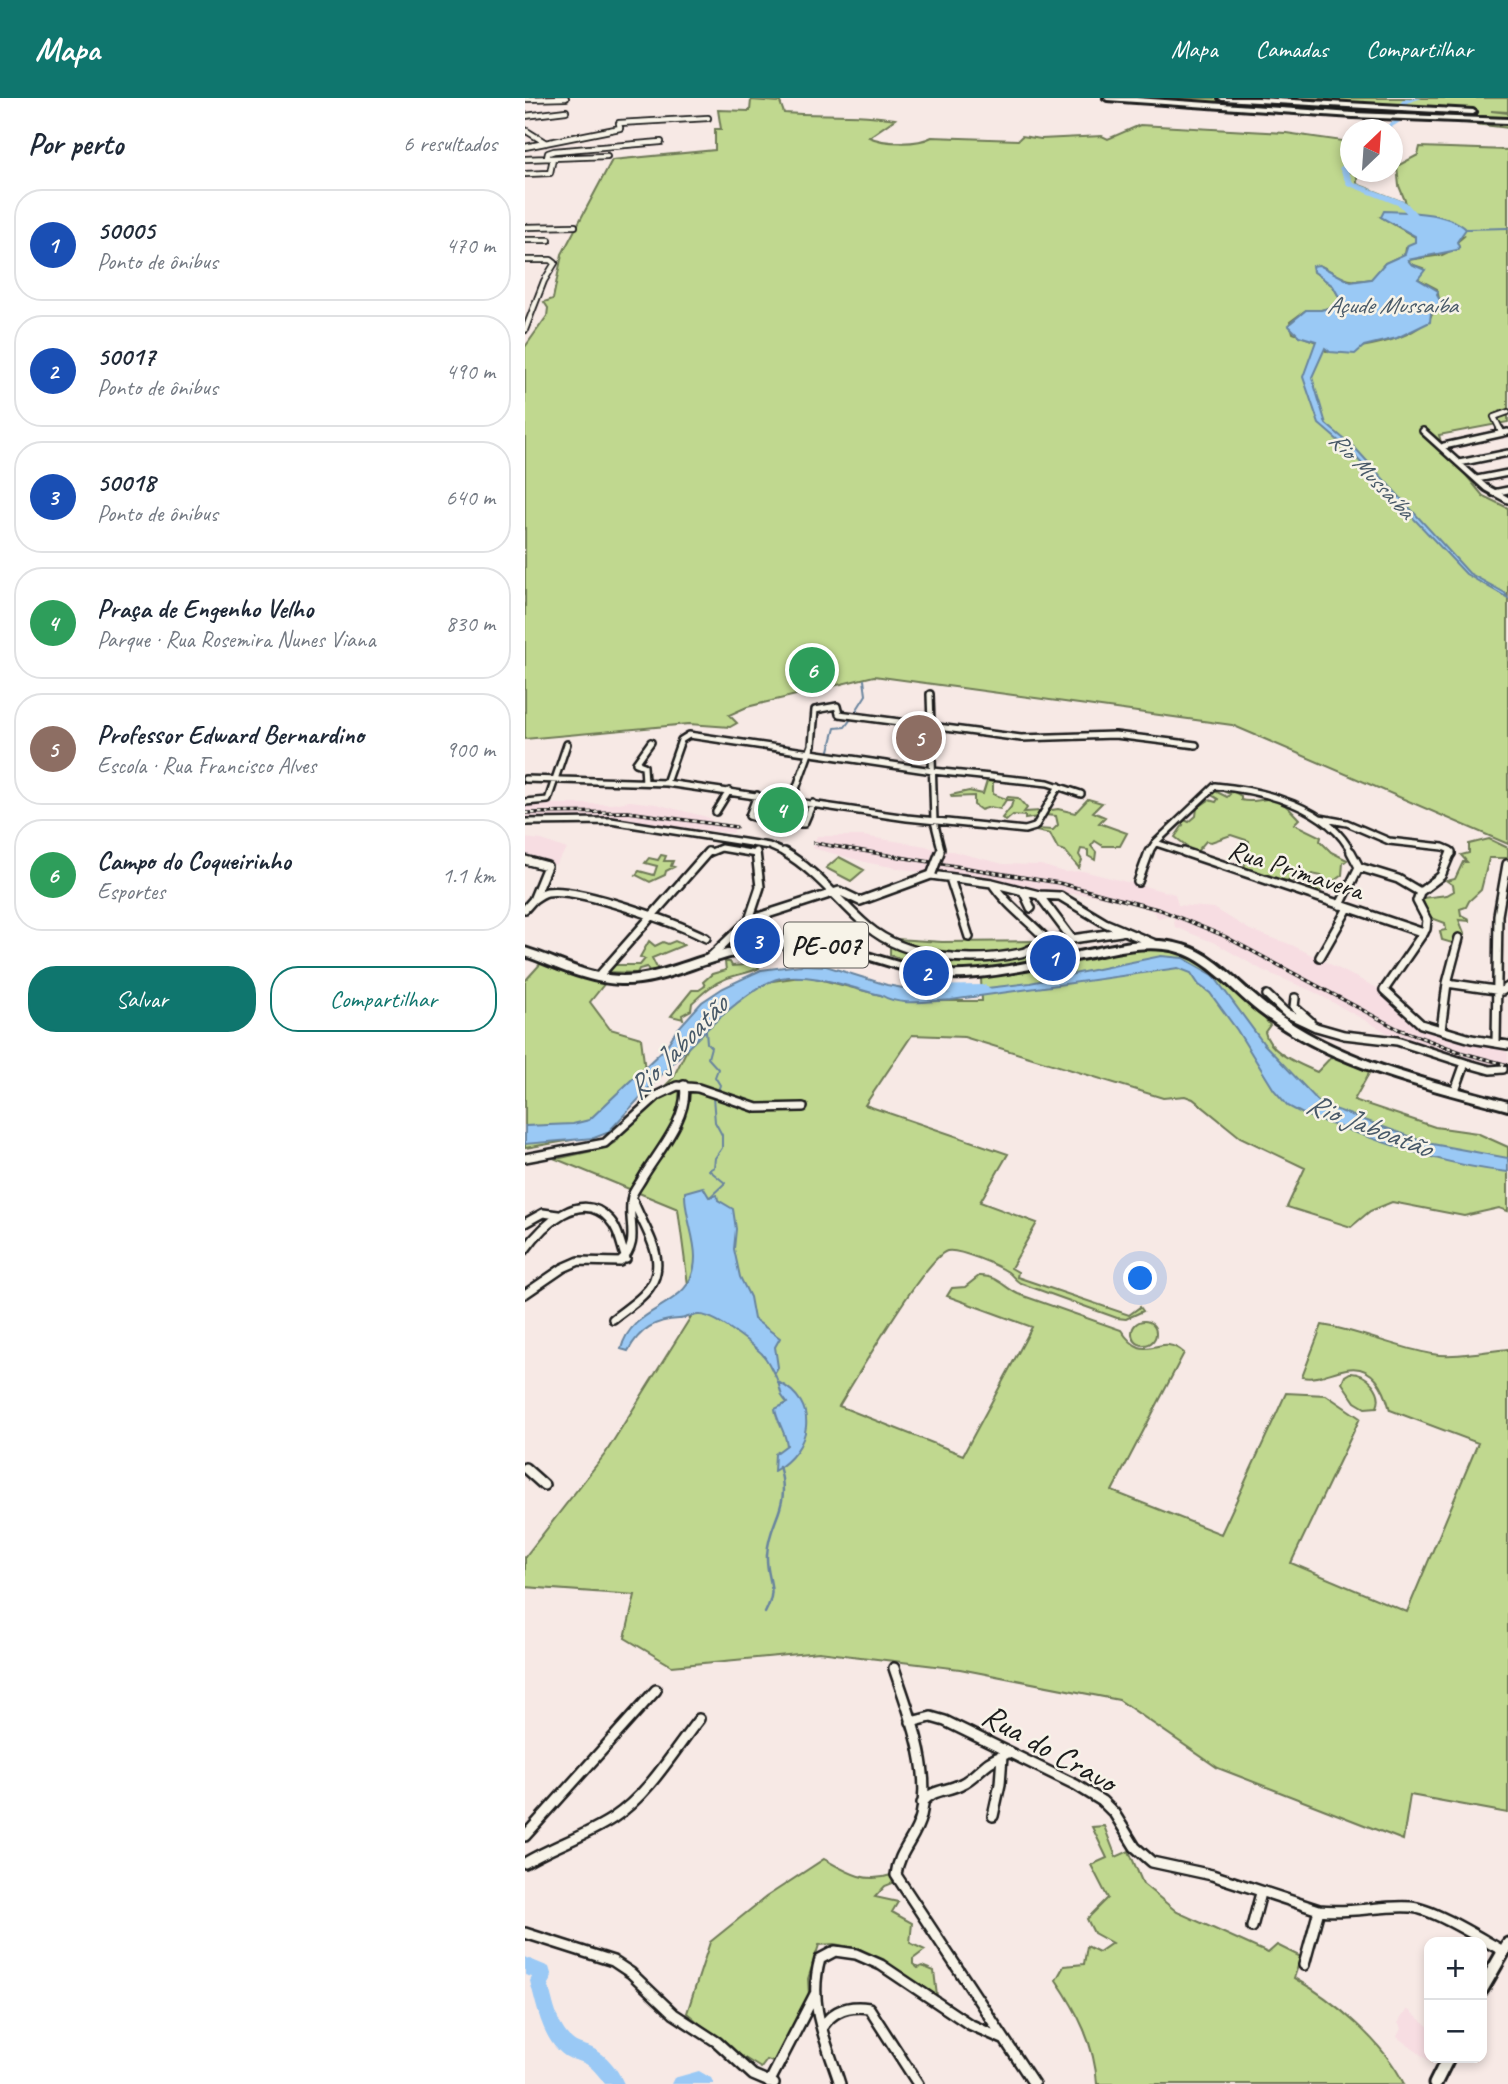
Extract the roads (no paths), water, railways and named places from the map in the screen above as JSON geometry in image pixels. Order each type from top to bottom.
[{"type":"main road","points":[[1107,98],[1353,115],[1508,121]]},
{"type":"main road","points":[[1223,98],[1508,114]]},
{"type":"main road","points":[[1353,115],[1368,115],[1375,111],[1363,106]]},
{"type":"main road","points":[[1408,109],[1392,110],[1391,113],[1411,118]]},
{"type":"main road","name":"PE-007","points":[[525,952],[598,977],[621,980],[651,978],[709,958],[744,951],[809,944],[855,951],[919,970],[963,975],[1130,946],[1177,947],[1199,955],[1223,972],[1265,1012],[1290,1028],[1390,1073],[1508,1106]]},
{"type":"street","points":[[525,99],[566,98]]},
{"type":"street","points":[[525,116],[566,111]]},
{"type":"street","points":[[525,147],[620,130],[619,123],[624,121],[641,123],[708,118]]},
{"type":"street","points":[[525,130],[546,143]]},
{"type":"street","points":[[525,174],[549,173],[548,153],[554,151],[661,142]]},
{"type":"street","points":[[525,159],[607,156]]},
{"type":"street","points":[[525,227],[575,226]]},
{"type":"street","points":[[525,240],[549,240]]},
{"type":"street","points":[[525,260],[545,260],[555,264],[544,281],[525,330]]},
{"type":"street","points":[[525,309],[534,308]]},
{"type":"street","points":[[1444,446],[1505,433],[1494,417],[1508,412]]},
{"type":"street","points":[[1423,431],[1444,446],[1492,493],[1508,500]]},
{"type":"street","points":[[1459,463],[1508,453]]},
{"type":"street","points":[[1477,479],[1508,473]]},
{"type":"street","points":[[1492,493],[1508,490]]},
{"type":"street","points":[[930,694],[935,821],[941,849],[931,874]]},
{"type":"street","points":[[792,800],[809,752],[816,708],[837,706],[838,713],[853,716],[1028,739],[1060,735],[1115,735],[1196,745]]},
{"type":"street","points":[[666,783],[685,735],[933,771],[1059,786],[1081,794]]},
{"type":"street","points":[[645,782],[644,766],[636,763],[651,741]]},
{"type":"street","points":[[525,802],[548,800],[567,744]]},
{"type":"street","points":[[525,779],[666,783],[935,821],[1031,830],[1059,786]]},
{"type":"street","points":[[1138,882],[1146,857],[1156,843],[1212,787],[1219,786],[1290,803],[1320,818],[1341,834],[1359,867],[1398,879],[1420,892]]},
{"type":"street","points":[[716,812],[729,791]]},
{"type":"street","points":[[757,795],[749,816],[782,824],[804,824],[813,803]]},
{"type":"street","points":[[1320,818],[1349,823],[1392,842],[1447,848],[1452,852],[1441,876],[1420,892],[1417,901],[1427,920],[1424,933],[1384,990],[1419,1023],[1441,1031],[1508,1045]]},
{"type":"street","points":[[525,822],[611,821],[752,842],[778,849],[801,862],[868,929],[893,942],[931,953],[957,957],[1008,955],[1028,952],[1049,942],[1125,932]]},
{"type":"street","points":[[749,850],[752,842]]},
{"type":"street","name":"Rua Primavera","points":[[1156,843],[1424,933]]},
{"type":"street","points":[[598,977],[710,850],[721,848],[757,852],[760,887],[748,920],[709,958]]},
{"type":"street","points":[[525,860],[547,866],[533,900]]},
{"type":"street","points":[[1496,1043],[1499,907],[1507,864]]},
{"type":"street","points":[[1340,905],[1359,867]]},
{"type":"street","points":[[748,920],[833,892],[843,891],[857,901],[931,874],[1062,897],[1097,919],[1156,945]]},
{"type":"street","points":[[950,878],[969,937]]},
{"type":"street","points":[[992,883],[1010,908],[1037,927],[1049,942]]},
{"type":"street","points":[[1023,891],[1031,908]]},
{"type":"street","points":[[525,909],[533,900],[547,892],[553,892],[650,915],[681,925],[706,938]]},
{"type":"street","points":[[1039,895],[1072,939]]},
{"type":"street","points":[[1320,957],[1348,908]]},
{"type":"street","points":[[1441,1031],[1447,983],[1459,938]]},
{"type":"street","points":[[1447,983],[1503,991],[1508,987]]},
{"type":"street","points":[[1267,995],[1286,1013],[1334,1033],[1397,1041],[1490,1070],[1503,1069]]},
{"type":"street","points":[[1295,998],[1293,1006],[1303,1016],[1334,1033]]},
{"type":"street","points":[[1455,1091],[1465,1063]]},
{"type":"street","points":[[525,1158],[605,1143],[616,1137],[658,1097],[677,1086],[701,1088],[737,1103],[769,1110],[803,1107]]},
{"type":"street","points":[[525,1294],[563,1268],[579,1261],[614,1262],[626,1259],[632,1247],[632,1196],[679,1115],[686,1096],[684,1086]]},
{"type":"street","points":[[613,1319],[648,1290],[660,1263],[655,1244],[640,1220],[632,1196]]},
{"type":"street","points":[[525,1250],[539,1230],[558,1215],[581,1208],[601,1212],[614,1225],[626,1259]]},
{"type":"street","points":[[525,1223],[543,1213],[558,1215]]},
{"type":"street","points":[[525,1468],[544,1485]]},
{"type":"street","points":[[894,1668],[911,1721],[920,1765],[922,1803],[919,1822],[898,1857],[896,1875],[1034,2084]]},
{"type":"street","points":[[525,1836],[656,1690]]},
{"type":"street","name":"Rua do Cravo","points":[[911,1721],[936,1718],[1102,1801],[1114,1812],[1135,1847],[1152,1862],[1212,1875],[1319,1910],[1335,1912],[1413,1907],[1506,1947]]},
{"type":"street","points":[[525,1863],[621,1813],[699,1719]]},
{"type":"street","points":[[922,1803],[934,1789],[960,1785],[991,1759],[1006,1754],[993,1816]]},
{"type":"street","points":[[1252,1927],[1261,1893]]},
{"type":"street","points":[[1304,1965],[1319,1910]]},
{"type":"street","points":[[525,1933],[613,1961],[631,1973],[674,2014],[717,2042],[753,2075],[771,2083],[816,1993]]},
{"type":"street","points":[[1487,1980],[1506,1947]]},
{"type":"street","points":[[840,2084],[816,1993],[817,1967],[823,1957],[835,1950],[849,1951],[904,1978],[967,2023],[1005,2040]]},
{"type":"street","points":[[823,2026],[833,2012],[852,2007],[869,2008],[918,2084]]},
{"type":"street","points":[[1435,2084],[1446,2063]]},
{"type":"water","name":"Açude Mussaíba","points":[[1384,211],[1438,216],[1466,229],[1457,242],[1457,250],[1408,260],[1425,270],[1418,279],[1438,291],[1441,302],[1431,312],[1430,322],[1397,338],[1364,346],[1355,354],[1330,352],[1325,348],[1312,377],[1326,424],[1356,449],[1469,573],[1505,593],[1508,598],[1466,574],[1349,450],[1319,424],[1303,377],[1316,341],[1299,336],[1288,325],[1306,310],[1321,310],[1343,304],[1333,286],[1313,271],[1312,266],[1319,265],[1351,282],[1371,279],[1385,263],[1405,254],[1408,245],[1415,242],[1415,236],[1381,217]]},
{"type":"water","name":"Rio Jaboatão","points":[[1161,956],[1183,958],[1213,975],[1264,1044],[1321,1104],[1427,1143],[1508,1158],[1508,1172],[1405,1150],[1305,1115],[1288,1106],[1274,1090],[1237,1030],[1210,993],[1199,985],[1191,973],[1178,968],[951,1000],[915,1002],[896,1001],[819,979],[781,978],[762,986],[715,1022],[607,1133],[594,1138],[525,1144],[525,1126],[573,1124],[589,1120],[665,1048],[702,1002],[723,988],[761,970],[800,965],[826,966],[887,985],[935,994],[1030,983]]},
{"type":"water","points":[[703,1187],[709,1197],[717,1195],[718,1200],[733,1209],[736,1229],[734,1249],[740,1277],[750,1297],[754,1319],[780,1338],[775,1347],[778,1367],[774,1374],[764,1356],[747,1341],[707,1316],[694,1315],[655,1324],[643,1331],[628,1351],[621,1349],[628,1333],[638,1322],[675,1297],[692,1274],[695,1249],[685,1192]]},
{"type":"water","points":[[778,1382],[792,1391],[801,1402],[806,1426],[796,1451],[774,1471],[775,1454],[787,1445],[775,1409],[787,1403]]},
{"type":"waterway","name":"Rio Mussaíba","points":[[1401,105],[1405,101],[1419,98]]},
{"type":"waterway","name":"Rio Mussaíba","points":[[1350,182],[1403,204],[1422,225]]},
{"type":"waterway","points":[[1467,229],[1508,228]]},
{"type":"waterway","points":[[854,714],[866,695],[864,680]]},
{"type":"waterway","points":[[828,754],[835,728],[845,727],[851,719]]},
{"type":"waterway","points":[[789,822],[793,804]]},
{"type":"waterway","name":"Rio Jaboatão","points":[[909,990],[985,989]]},
{"type":"waterway","points":[[706,1031],[707,1043],[711,1047],[708,1058],[718,1069],[715,1077],[720,1085],[718,1091]]},
{"type":"waterway","points":[[710,1197],[725,1183],[709,1170],[714,1167],[715,1158],[722,1148],[722,1135],[715,1122],[713,1097]]},
{"type":"waterway","points":[[774,1372],[778,1382]]},
{"type":"waterway","points":[[765,1613],[772,1590],[767,1555],[783,1493],[779,1466]]},
{"type":"waterway","points":[[525,1966],[543,1973],[539,1981],[549,2018],[558,2036],[572,2050],[588,2055],[596,2061],[615,2084]]},
{"type":"waterway","points":[[680,2084],[699,2080],[705,2084]]},
{"type":"railway","points":[[525,813],[628,812],[736,827]]},
{"type":"railway","points":[[814,843],[1059,883],[1161,910],[1224,936],[1398,1029],[1463,1053],[1508,1065]]},
{"type":"place","name":"Campo do Coqueirinho","points":[[812,670]]},
{"type":"place","name":"Professor Edward Bernardino","points":[[919,738]]},
{"type":"place","name":"Praça de Engenho Velho","points":[[781,810]]},
{"type":"place","name":"50018","points":[[757,941]]},
{"type":"place","name":"50005","points":[[1053,958]]},
{"type":"place","name":"50017","points":[[926,973]]}]
